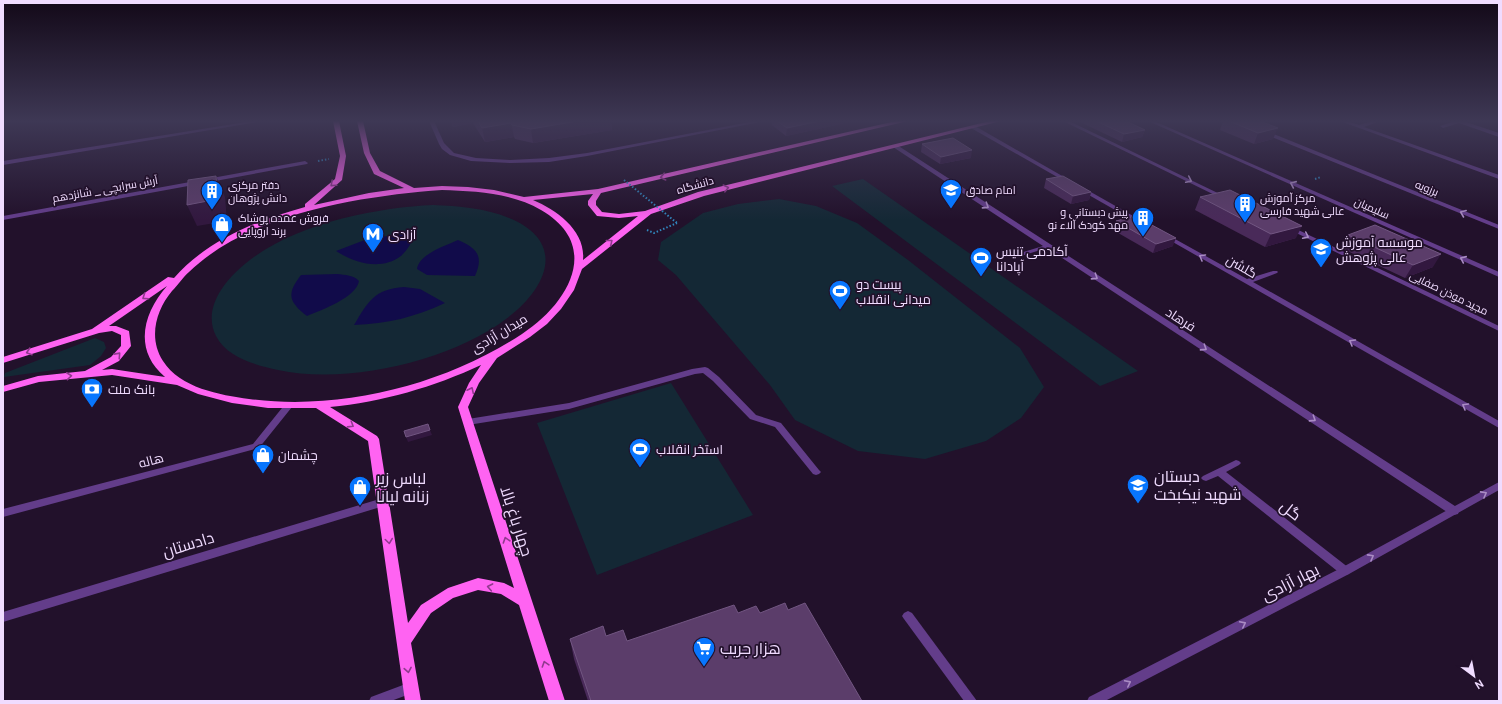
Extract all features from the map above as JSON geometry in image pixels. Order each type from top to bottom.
[{"type":"main road","points":[[367,154],[377,172],[411,189]]},
{"type":"main road","name":"دانشگاه","points":[[523,199],[598,192],[763,154]]},
{"type":"main road","name":"دانشگاه","points":[[580,267],[648,212],[701,194],[863,154]]},
{"type":"main road","points":[[306,208],[338,180],[343,156]]},
{"type":"main road","name":"میدان آزادی","points":[[411,189],[472,189],[523,199],[544,208],[573,233],[580,249],[580,267],[572,288],[555,311],[528,335],[492,357],[454,374],[410,388],[365,398],[318,404],[289,405],[246,403],[209,395],[180,382],[160,366],[150,348],[148,327],[155,307],[169,286],[189,267],[214,249],[242,233],[273,220],[306,208],[355,196],[411,189]]},
{"type":"main road","points":[[598,192],[592,201],[592,205],[600,214],[634,216],[648,212]]},
{"type":"main road","points":[[95,331],[189,267]]},
{"type":"main road","points":[[3,360],[95,331],[113,328],[126,333],[126,346],[115,359],[85,375]]},
{"type":"main road","name":"چهار باغ بالا","points":[[492,357],[474,384],[463,406],[557,701]]},
{"type":"main road","points":[[3,389],[38,379],[112,372],[180,382]]},
{"type":"main road","points":[[318,404],[373,439],[413,701]]},
{"type":"main road","points":[[403,643],[426,609],[448,594],[478,584],[504,589],[525,601]]},
{"type":"street","points":[[3,163],[59,154]]},
{"type":"street","points":[[451,154],[465,158],[530,162],[555,160],[588,154]]},
{"type":"street","name":"فرهاد","points":[[907,154],[1454,511]]},
{"type":"street","points":[[1020,154],[1150,228]]},
{"type":"street","points":[[1134,154],[1229,199]]},
{"type":"street","name":"سلیمیان","points":[[1224,154],[1499,275]]},
{"type":"street","name":"برزویه","points":[[1317,154],[1499,228]]},
{"type":"street","points":[[1434,154],[1499,177]]},
{"type":"street","name":"آرش سرابچی _ شانزدهم","points":[[3,218],[305,163]]},
{"type":"street","name":"مجید موذن صفایی","points":[[1286,226],[1499,329]]},
{"type":"street","name":"گلشن","points":[[1157,232],[1499,425]]},
{"type":"street","points":[[1019,255],[1048,246]]},
{"type":"street","points":[[1246,282],[1275,272]]},
{"type":"street","points":[[468,422],[569,406],[695,371],[705,370],[716,379],[753,417],[778,425],[816,472]]},
{"type":"street","name":"هاله","points":[[3,513],[256,446],[289,405]]},
{"type":"street","points":[[1206,478],[1236,463]]},
{"type":"street","name":"گل","points":[[1219,472],[1345,571]]},
{"type":"street","name":"بهار آزادی","points":[[1093,701],[1345,571],[1499,486]]},
{"type":"street","name":"دادستان","points":[[3,617],[383,502]]},
{"type":"street","points":[[908,616],[971,701]]},
{"type":"street","points":[[376,701],[411,688]]},
{"type":"path","points":[[305,163],[343,156]]},
{"type":"path","points":[[624,180],[677,223],[654,233]]},
{"type":"shaded area","name":"آکادمی تنیس آپادانا","points":[[863,179],[1138,371],[1100,386],[832,186]]},
{"type":"shaded area","name":"پیست دو میدانی انقلاب","points":[[779,199],[816,206],[857,223],[908,260],[1020,348],[1044,387],[1021,418],[986,441],[925,459],[858,451],[795,420],[770,385],[676,275],[658,260],[661,242],[703,213],[738,204]]},
{"type":"shaded area","points":[[433,205],[472,208],[491,212],[509,218],[527,228],[539,240],[545,253],[545,266],[541,280],[532,294],[506,319],[483,334],[457,347],[428,358],[366,372],[306,374],[278,370],[261,366],[243,359],[227,350],[221,344],[216,336],[212,324],[212,312],[215,301],[221,290],[239,269],[262,252],[288,238],[317,226],[347,217],[377,211]]},
{"type":"shaded area","points":[[416,233],[410,245],[401,256],[393,261],[385,263],[368,264],[359,262],[336,251],[370,238]]},
{"type":"shaded area","points":[[458,240],[470,246],[479,258],[478,269],[475,276],[427,275],[417,269],[422,259],[427,255]]},
{"type":"shaded area","points":[[337,274],[352,276],[359,281],[352,293],[345,298],[329,307],[307,316],[293,302],[293,287],[301,275]]},
{"type":"shaded area","points":[[404,287],[420,289],[445,303],[401,319],[354,325],[368,303],[373,298],[386,290]]},
{"type":"shaded area","points":[[95,338],[104,342],[106,348],[101,356],[90,365],[4,377],[5,373]]},
{"type":"shaded area","name":"استخر انقلاب","points":[[671,383],[753,515],[597,575],[537,423]]},
{"type":"building","points":[[936,154],[955,154],[941,157]]},
{"type":"building","points":[[216,176],[218,199],[187,205],[188,180]]},
{"type":"building","points":[[1063,176],[1091,192],[1073,196],[1046,179]]},
{"type":"building","points":[[1230,190],[1302,226],[1271,234],[1200,197]]},
{"type":"building","points":[[1135,216],[1176,238],[1156,244],[1116,221]]},
{"type":"building","points":[[1375,225],[1441,254],[1413,265],[1348,235]]},
{"type":"building","points":[[428,424],[430,430],[406,437],[404,431]]},
{"type":"building","name":"هزار جریب","points":[[785,603],[788,610],[805,603],[862,701],[591,701],[570,639],[603,626],[606,636],[623,630],[627,641],[734,605],[738,613],[756,606],[760,613]]},
{"type":"place","name":"دفتر مرکزی دانش پژوهان","points":[[212,210]]},
{"type":"place","name":"امام صادق","points":[[951,210]]},
{"type":"place","name":"مرکز آموزش عالی شهید فارسی","points":[[1245,224]]},
{"type":"place","name":"پیش دبستانی و مهد کودک آلاء نو","points":[[1143,238]]},
{"type":"place","name":"فروش عمده پوشاک برند اروپایی","points":[[222,244]]},
{"type":"place","name":"آزادی","points":[[373,254]]},
{"type":"place","name":"موسسه آموزش عالی پژوهش","points":[[1321,268]]},
{"type":"place","name":"آکادمی تنیس آپادانا","points":[[981,278]]},
{"type":"place","name":"پیست دو میدانی انقلاب","points":[[840,310]]},
{"type":"place","name":"بانک ملت","points":[[92,408]]},
{"type":"place","name":"استخر انقلاب","points":[[640,468]]},
{"type":"place","name":"چشمان","points":[[263,474]]},
{"type":"place","name":"دبستان شهید نیکبخت","points":[[1138,504]]},
{"type":"place","name":"لباس زیر زنانه لیانا","points":[[360,506]]},
{"type":"place","name":"هزار جریب","points":[[704,668]]}]
